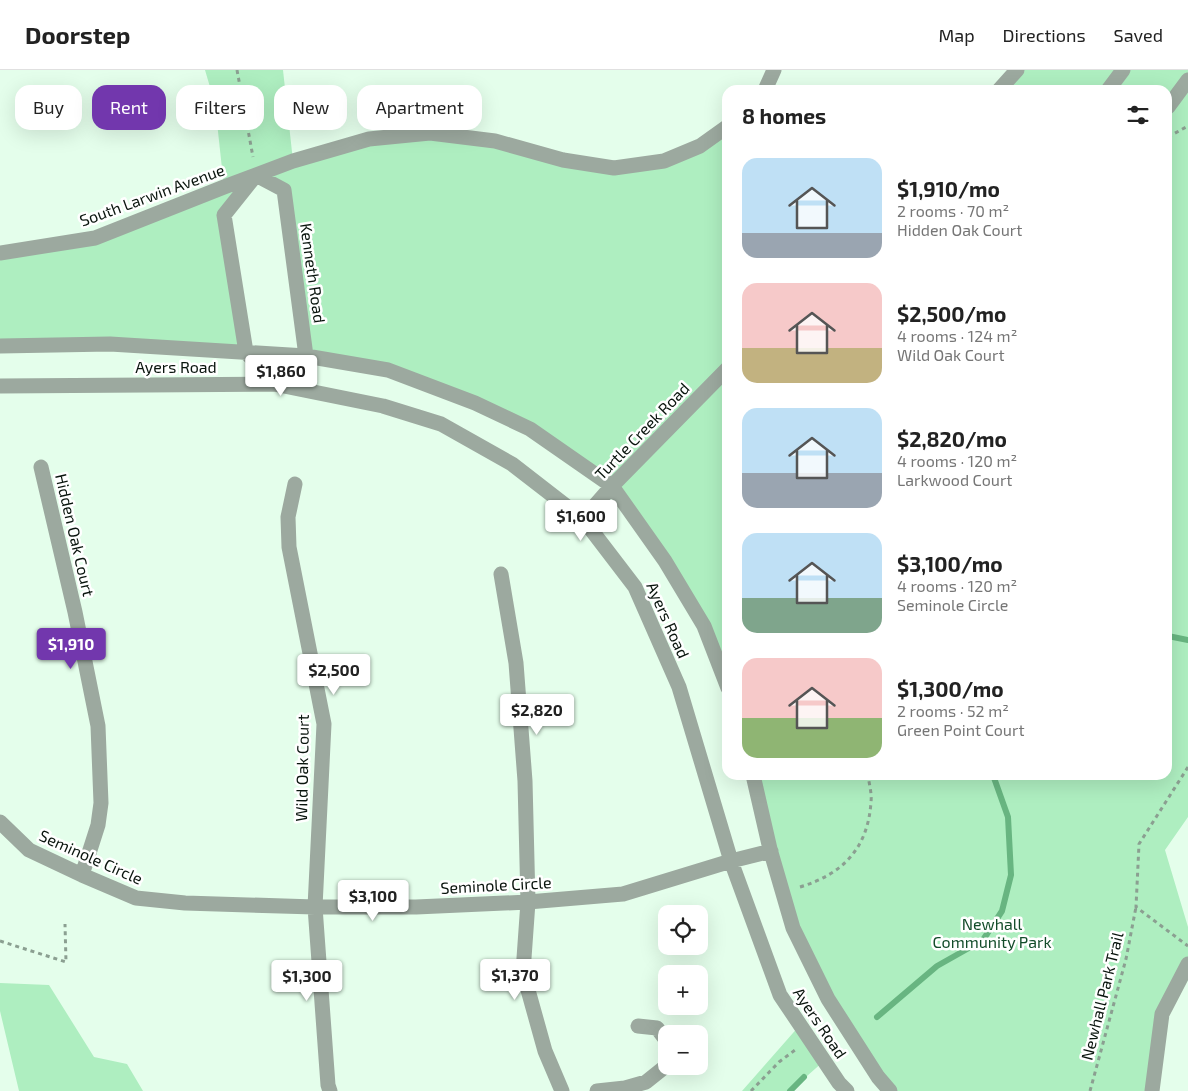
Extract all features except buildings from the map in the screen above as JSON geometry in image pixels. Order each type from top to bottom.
[{"type":"street","points":[[1004,85],[1018,70]]},
{"type":"street","points":[[1112,85],[1122,70]]},
{"type":"street","points":[[766,85],[770,71]]},
{"type":"street","points":[[1172,102],[1188,80]]},
{"type":"street","name":"South Larwin Avenue","points":[[0,253],[95,238],[294,161],[369,139],[430,133],[495,141],[563,160],[614,168],[664,160],[700,146],[722,130]]},
{"type":"street","points":[[256,175],[224,215],[246,352],[274,384],[306,356]]},
{"type":"street","name":"Kenneth Road","points":[[256,175],[284,190],[306,356]]},
{"type":"street","name":"Ayers Road","points":[[0,346],[110,344],[306,356],[388,370],[474,403],[530,429],[612,486],[665,561],[704,626],[722,672]]},
{"type":"street","name":"Turtle Creek Road","points":[[583,519],[612,486],[722,374]]},
{"type":"street","name":"Ayers Road","points":[[0,386],[274,384],[383,406],[441,424],[512,464],[583,519],[635,587],[679,688],[731,861],[780,995],[847,1091]]},
{"type":"street","name":"Hidden Oak Court","points":[[41,467],[75,612],[98,726],[101,803],[98,825],[82,875]]},
{"type":"street","name":"Wild Oak Court","points":[[295,484],[288,517],[289,547],[324,724],[315,907],[328,1085],[330,1091]]},
{"type":"street","points":[[501,574],[516,663],[525,780],[528,902],[523,972],[545,1051],[562,1091]]},
{"type":"street","name":"Ayers Road","points":[[754,780],[771,850],[793,928],[828,999],[878,1077],[890,1091]]},
{"type":"street","name":"Seminole Circle","points":[[0,822],[28,850],[82,875],[136,898],[185,903],[315,907],[416,907],[528,902],[623,894],[771,850]]},
{"type":"street","points":[[1152,1091],[1162,1014],[1188,964]]},
{"type":"street","points":[[638,1026],[658,1029]]},
{"type":"street","points":[[597,1091],[625,1088],[646,1082],[658,1072]]},
{"type":"path","points":[[237,70],[256,175]]},
{"type":"path","points":[[1172,135],[1188,126]]},
{"type":"path","name":"Newhall Park Trail","points":[[1090,1091],[1126,959],[1136,906],[1139,844],[1188,767]]},
{"type":"path","points":[[783,893],[811,884],[832,874],[852,856],[863,840],[868,823],[872,800],[869,780]]},
{"type":"path","points":[[1136,906],[1188,946]]},
{"type":"path","points":[[0,942],[66,962],[65,924]]},
{"type":"path","points":[[751,1091],[779,1062],[810,1039]]},
{"type":"green space","points":[[205,70],[283,70],[285,85],[274,85],[274,130],[290,130],[293,161],[430,133],[614,168],[664,160],[722,129],[722,675],[704,626],[611,486],[530,429],[388,370],[306,356],[284,190],[256,175],[224,215],[246,352],[0,346],[0,253],[95,238],[224,187],[218,130],[264,130],[264,85],[209,85]]},
{"type":"green space","name":"Newhall Community Park","points":[[1017,70],[1188,70],[1188,817],[1165,850],[1188,927],[1188,964],[1162,1014],[1152,1091],[890,1091],[793,928],[754,780],[1172,780],[1172,85],[1004,85]]},
{"type":"green space","points":[[0,983],[49,985],[94,1057],[127,1064],[143,1091],[19,1091],[0,1011]]},
{"type":"green space","points":[[800,1025],[824,1061],[790,1091],[742,1091]]},
{"type":"waterway","points":[[1172,637],[1188,640]]},
{"type":"waterway","points":[[877,1017],[937,966],[983,940],[1002,911],[1011,875],[1008,817],[995,780]]},
{"type":"waterway","points":[[790,1091],[804,1077]]}]
